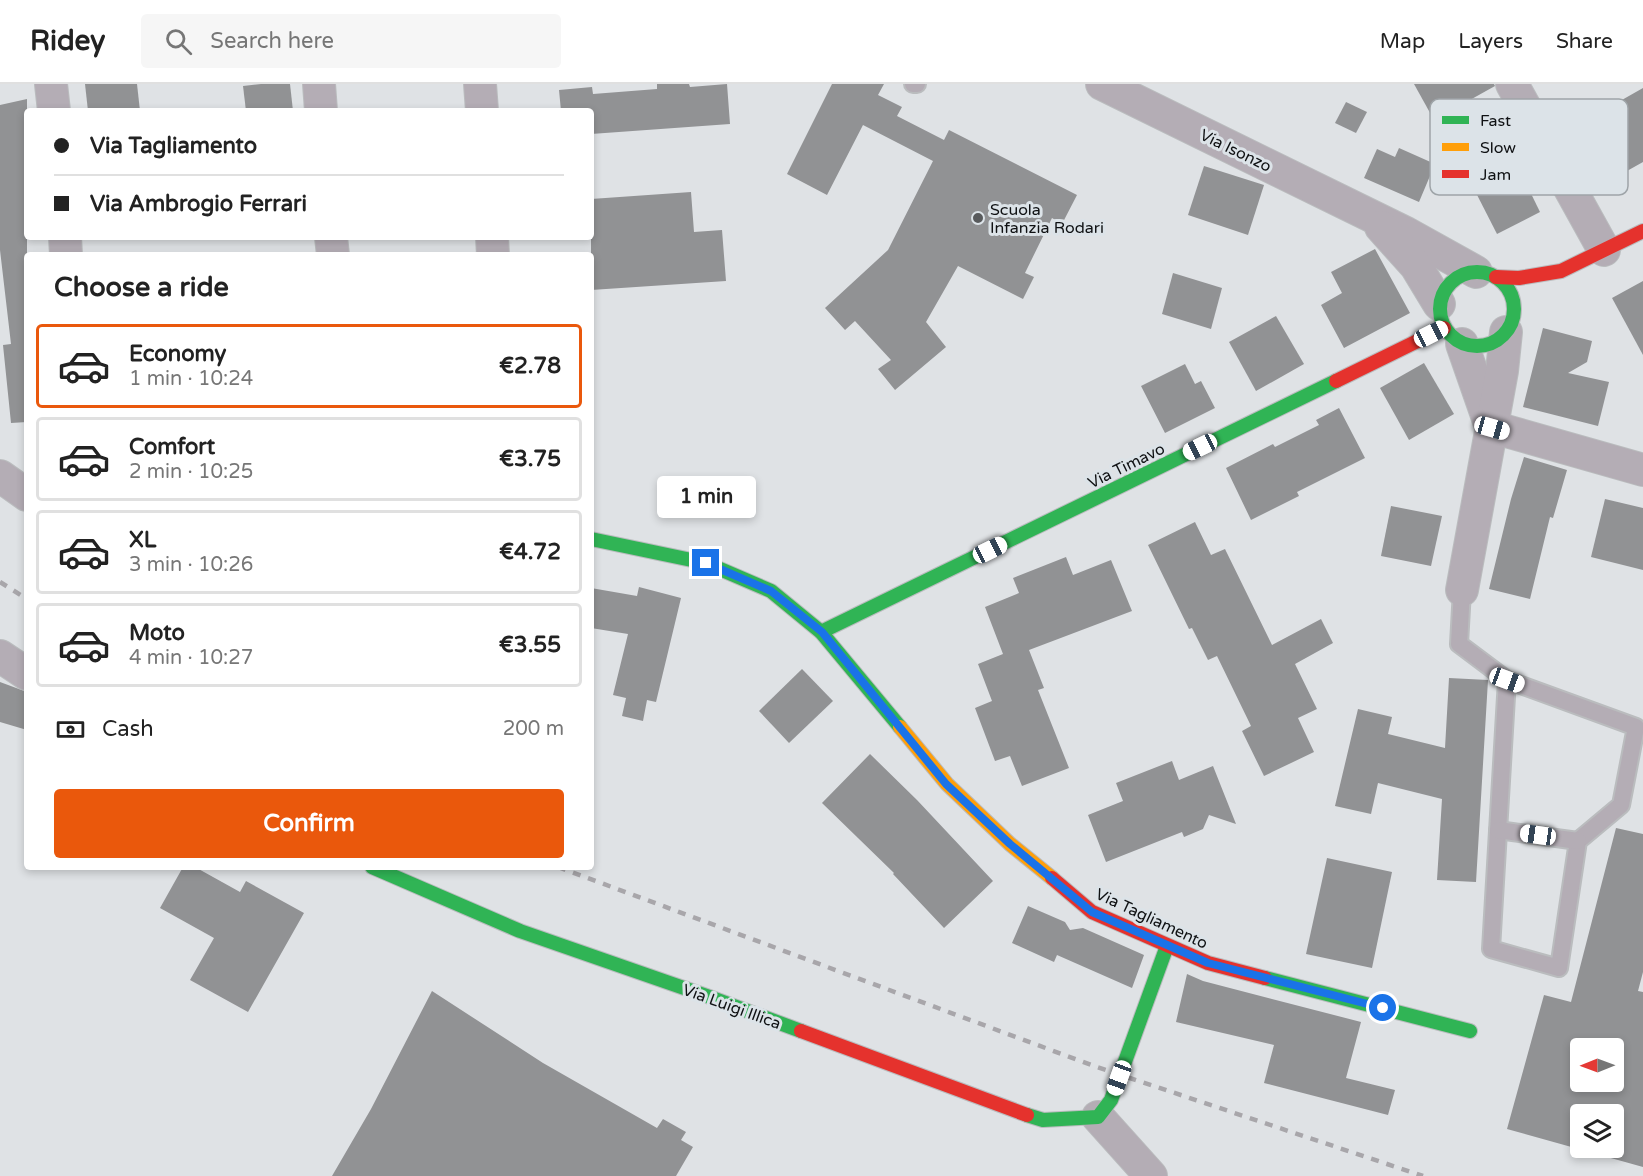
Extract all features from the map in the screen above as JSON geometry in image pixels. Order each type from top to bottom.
[{"type":"street","points":[[51,84],[54,108]]},
{"type":"street","points":[[319,84],[321,108]]},
{"type":"street","points":[[480,84],[482,108]]},
{"type":"street","name":"Via Isonzo","points":[[1102,84],[1371,215],[1486,274]]},
{"type":"street","points":[[1512,84],[1520,99]]},
{"type":"street","points":[[1574,195],[1604,250]]},
{"type":"street","name":"Via Isonzo","points":[[1371,215],[1416,266],[1449,325],[1492,428]]},
{"type":"street","points":[[1528,304],[1493,343],[1471,346],[1449,325],[1445,288],[1459,276],[1486,274],[1519,278],[1561,271],[1643,231]]},
{"type":"street","points":[[1545,287],[1561,271]]},
{"type":"street","points":[[1462,590],[1514,304],[1503,282],[1486,274]]},
{"type":"street","name":"Via Timavo","points":[[822,632],[1449,325]]},
{"type":"street","points":[[1492,428],[1643,470]]},
{"type":"street","points":[[0,476],[24,493]]},
{"type":"street","name":"Via Tagliamento","points":[[594,540],[706,563],[771,591],[822,632],[946,784],[1010,844],[1092,912],[1208,963],[1470,1031]]},
{"type":"street","points":[[0,656],[24,672]]},
{"type":"street","name":"Via Luigi Illica","points":[[379,870],[520,931],[707,996],[1008,1109],[1043,1120],[1098,1117]]},
{"type":"street","points":[[1151,1176],[1098,1117],[1112,1100],[1167,946]]},
{"type":"lane","points":[[1462,590],[1459,644],[1507,680],[1636,727],[1621,805],[1578,841],[1559,968],[1491,949],[1507,680]]},
{"type":"lane","points":[[1498,830],[1578,841]]},
{"type":"building","points":[[85,84],[137,84],[140,108],[88,108]]},
{"type":"building","points":[[290,84],[293,108],[246,108],[243,86]]},
{"type":"building","points":[[657,84],[689,84],[690,87],[727,84],[730,124],[594,134],[594,108],[561,108],[559,90],[592,87],[593,94],[657,89]]},
{"type":"building","points":[[832,84],[884,84],[878,95],[902,107],[897,116],[944,140],[949,130],[1077,195],[1062,224],[1052,218],[1025,273],[1034,277],[1023,299],[958,266],[926,322],[946,347],[895,390],[878,369],[891,360],[855,321],[845,330],[825,308],[888,250],[933,161],[863,125],[827,195],[787,174]]},
{"type":"building","points":[[1414,84],[1494,84],[1495,86],[1472,99],[1430,99],[1430,113]]},
{"type":"building","points":[[1643,88],[1643,162],[1628,170],[1628,99],[1624,99]]},
{"type":"building","points":[[27,99],[27,108],[24,108],[24,240],[27,240],[27,252],[24,252],[24,422],[11,423],[3,345],[11,344],[0,250],[0,105]]},
{"type":"building","points":[[1346,102],[1367,112],[1356,133],[1335,123]]},
{"type":"building","points":[[1399,148],[1430,162],[1430,176],[1419,202],[1364,178],[1377,149],[1395,157]]},
{"type":"building","points":[[1204,166],[1264,185],[1248,235],[1188,215]]},
{"type":"building","points":[[691,192],[694,232],[722,230],[726,281],[594,290],[594,252],[591,252],[591,240],[594,240],[594,199]]},
{"type":"building","points":[[1477,195],[1532,195],[1540,212],[1497,234]]},
{"type":"building","points":[[1375,249],[1410,313],[1344,348],[1321,305],[1342,293],[1331,272]]},
{"type":"building","points":[[1173,273],[1222,288],[1211,329],[1162,314]]},
{"type":"building","points":[[1643,281],[1643,355],[1612,298]]},
{"type":"building","points":[[1276,316],[1304,364],[1256,391],[1229,342]]},
{"type":"building","points":[[1543,328],[1592,341],[1587,362],[1568,373],[1609,382],[1598,426],[1523,407]]},
{"type":"building","points":[[1424,363],[1454,414],[1409,440],[1380,388]]},
{"type":"building","points":[[1185,364],[1195,384],[1201,381],[1215,408],[1165,433],[1141,386]]},
{"type":"building","points":[[1339,408],[1365,458],[1297,492],[1299,496],[1251,520],[1226,468],[1273,444],[1275,447],[1319,425],[1316,420]]},
{"type":"building","points":[[1524,457],[1567,470],[1553,518],[1550,517],[1530,599],[1489,589],[1511,499]]},
{"type":"building","points":[[1605,499],[1643,508],[1643,570],[1591,557]]},
{"type":"building","points":[[1391,506],[1442,516],[1431,566],[1381,556]]},
{"type":"building","points":[[1195,522],[1211,555],[1225,549],[1272,645],[1321,619],[1333,643],[1295,664],[1317,709],[1298,718],[1314,752],[1264,776],[1242,731],[1251,726],[1217,656],[1208,660],[1192,628],[1189,629],[1148,545]]},
{"type":"building","points":[[1066,557],[1073,575],[1111,560],[1132,611],[1029,650],[1044,688],[1038,690],[1069,768],[1022,786],[1010,756],[995,761],[975,708],[992,701],[978,664],[1003,654],[985,607],[1019,593],[1013,578]]},
{"type":"building","points":[[639,587],[681,598],[656,702],[647,700],[643,721],[622,716],[626,698],[613,695],[628,634],[594,628],[594,589],[637,596]]},
{"type":"building","points":[[802,669],[833,701],[789,743],[759,711]]},
{"type":"building","points":[[1449,678],[1488,680],[1476,882],[1437,880],[1442,799],[1378,783],[1371,814],[1335,806],[1358,709],[1392,717],[1388,734],[1445,748]]},
{"type":"building","points":[[0,682],[24,691],[24,729],[0,722]]},
{"type":"building","points":[[870,754],[993,881],[944,928],[894,873],[822,803]]},
{"type":"building","points":[[1172,761],[1179,780],[1213,766],[1236,824],[1209,815],[1203,829],[1184,837],[1182,832],[1106,862],[1088,815],[1123,801],[1116,783]]},
{"type":"building","points":[[1616,828],[1643,834],[1643,972],[1638,991],[1643,992],[1643,1167],[1611,1158],[1624,1158],[1624,1104],[1570,1104],[1570,1147],[1507,1129],[1544,995],[1571,1002]]},
{"type":"building","points":[[1327,858],[1392,872],[1372,968],[1306,954]]},
{"type":"building","points":[[181,870],[200,870],[240,892],[246,881],[304,913],[248,1012],[190,980],[214,938],[160,908]]},
{"type":"building","points":[[1028,906],[1065,922],[1070,930],[1083,928],[1144,955],[1132,988],[1057,955],[1054,962],[1012,943]]},
{"type":"building","points":[[1187,974],[1203,981],[1361,1022],[1346,1078],[1395,1090],[1388,1115],[1264,1083],[1274,1045],[1176,1022]]},
{"type":"building","points":[[432,991],[543,1063],[657,1128],[663,1119],[686,1132],[681,1140],[693,1147],[676,1176],[332,1176],[371,1109]]},
{"type":"railway","points":[[0,582],[24,597]]},
{"type":"railway","points":[[566,870],[1094,1066],[1423,1176]]},
{"type":"traffic: fast","points":[[1477,272],[1498,278],[1508,288],[1514,309],[1508,330],[1498,340],[1477,346],[1456,340],[1446,330],[1440,309],[1446,288],[1456,278],[1477,272]]},
{"type":"traffic: fast","points":[[821,632],[1336,381]]},
{"type":"traffic: fast","points":[[594,540],[706,563],[771,591],[821,632],[900,727]]},
{"type":"traffic: fast","points":[[379,870],[520,931],[801,1031]]},
{"type":"traffic: fast","points":[[1027,1115],[1043,1120],[1098,1117],[1111,1100],[1167,946]]},
{"type":"traffic: fast","points":[[1265,978],[1470,1031]]},
{"type":"traffic: slow","points":[[900,727],[947,784],[1010,844],[1052,878]]},
{"type":"traffic: jam","points":[[1496,277],[1519,278],[1561,271],[1643,231]]},
{"type":"traffic: jam","points":[[1336,381],[1444,328]]},
{"type":"traffic: jam","points":[[1052,878],[1092,912],[1208,963],[1265,978]]},
{"type":"traffic: jam","points":[[801,1031],[1027,1115]]},
{"type":"place","name":"Scuola Infanzia Rodari","points":[[978,218]]},
{"type":"route","points":[[706,563],[771,591],[822,632],[946,784],[1010,844],[1092,912],[1208,963],[1383,1008]]}]
